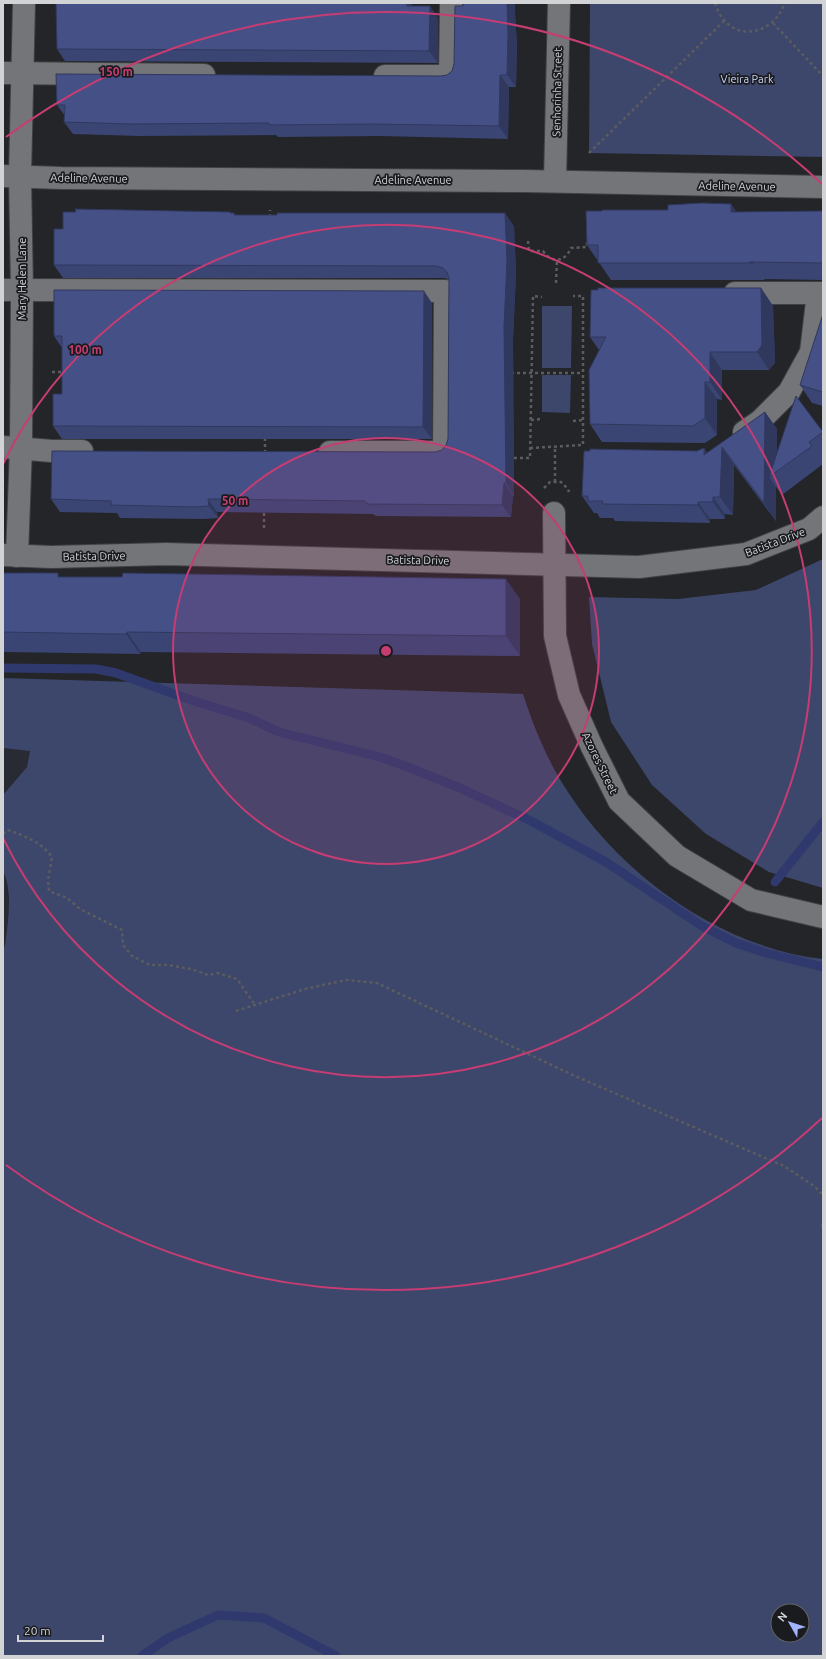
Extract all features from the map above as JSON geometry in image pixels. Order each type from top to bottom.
[{"type":"street","name":"Mary Helen Lane","points":[[10,555],[13,290],[13,73],[24,3]]},
{"type":"street","points":[[363,76],[450,76],[451,3]]},
{"type":"street","name":"Senhorinha Street","points":[[555,181],[559,3]]},
{"type":"street","points":[[13,73],[220,75]]},
{"type":"street","name":"Adeline Avenue","points":[[12,176],[61,178],[555,181],[823,187]]},
{"type":"street","points":[[13,290],[445,291],[444,452],[312,452]]},
{"type":"street","points":[[714,293],[820,293],[811,352],[790,392],[760,422],[728,443]]},
{"type":"street","points":[[12,447],[52,451],[99,451]]},
{"type":"street","name":"Azores Street","points":[[554,513],[553,564],[555,636],[569,695],[592,747],[619,801],[678,856],[751,900],[823,917]]},
{"type":"street","name":"Batista Drive","points":[[10,555],[51,557],[166,554],[639,567],[682,563],[746,554],[809,530],[823,517]]},
{"type":"path","points":[[716,3],[718,11],[724,21],[732,27],[743,31],[755,31],[766,28],[773,23],[781,13],[785,3]]},
{"type":"path","points":[[588,153],[724,21]]},
{"type":"path","points":[[773,23],[823,76]]},
{"type":"path","points":[[270,210],[270,224]]},
{"type":"path","points":[[528,241],[529,251],[543,251],[548,258],[557,260],[568,256],[571,248],[587,247],[587,240]]},
{"type":"path","points":[[556,283],[557,260]]},
{"type":"path","points":[[514,458],[530,458],[533,296],[542,297]]},
{"type":"path","points":[[530,448],[583,445],[583,296],[573,296]]},
{"type":"path","points":[[52,372],[68,372]]},
{"type":"path","points":[[509,373],[583,372]]},
{"type":"path","points":[[531,420],[540,419]]},
{"type":"path","points":[[573,420],[583,420]]},
{"type":"path","points":[[265,428],[265,459]]},
{"type":"path","points":[[555,447],[555,482]]},
{"type":"path","points":[[550,482],[561,482]]},
{"type":"path","points":[[264,505],[264,528]]},
{"type":"path","points":[[3,834],[8,830],[25,836],[46,848],[52,857],[48,880],[49,891],[67,898],[80,909],[122,930],[122,945],[132,956],[150,965],[168,965],[191,969],[208,975],[218,973],[238,979],[255,1005]]},
{"type":"path","points":[[236,1011],[305,989],[346,980],[377,983],[575,1076],[784,1166],[814,1186],[823,1195]]},
{"type":"shaded area","points":[[3,748],[30,750],[27,767],[3,795]]},
{"type":"shaded area","points":[[3,870],[6,877],[9,907],[5,946],[3,951]]},
{"type":"green space","name":"Vieira Park","points":[[590,3],[823,3],[823,157],[589,153]]},
{"type":"green space","points":[[542,306],[572,306],[571,368],[542,368]]},
{"type":"green space","points":[[542,375],[571,375],[570,413],[542,412]]},
{"type":"green space","points":[[823,559],[823,888],[769,872],[706,834],[652,785],[611,722],[592,644],[589,597],[678,599],[756,590]]},
{"type":"green space","points":[[3,678],[523,694],[542,744],[554,769],[568,792],[590,823],[616,852],[646,879],[678,903],[712,923],[748,940],[785,952],[823,959],[823,1656],[3,1656],[3,951],[5,945],[9,898],[3,870],[3,795],[27,767],[30,751],[3,748]]},
{"type":"building","points":[[56,3],[407,3],[407,6],[430,6],[429,51],[57,49]]},
{"type":"building","points":[[463,3],[507,3],[507,75],[500,75],[499,126],[371,124],[269,125],[269,123],[130,124],[64,122],[65,105],[57,105],[56,74],[447,75],[452,71],[454,64],[455,6],[463,6]]},
{"type":"building","points":[[702,203],[731,204],[731,212],[823,211],[823,263],[598,263],[598,245],[587,245],[586,211],[668,210],[668,205]]},
{"type":"building","points":[[75,209],[230,212],[234,213],[234,215],[277,215],[277,213],[505,213],[507,260],[504,327],[506,483],[504,483],[502,505],[368,504],[365,501],[208,499],[209,506],[195,507],[111,505],[111,501],[51,499],[52,451],[435,452],[442,450],[448,439],[449,278],[447,272],[443,268],[436,266],[54,265],[54,229],[63,229],[63,212],[76,212]]},
{"type":"building","points":[[598,288],[761,288],[762,345],[757,352],[710,352],[710,382],[705,382],[705,418],[693,426],[590,424],[589,370],[606,337],[590,337],[591,290],[598,290]]},
{"type":"building","points":[[54,290],[424,291],[423,427],[53,426],[53,394],[62,394],[62,336],[54,336]]},
{"type":"building","points":[[823,314],[823,392],[800,385]]},
{"type":"building","points":[[796,396],[823,432],[809,442],[812,446],[769,477]]},
{"type":"building","points":[[765,412],[764,503],[722,447],[720,497],[713,497],[713,502],[698,502],[698,505],[602,504],[603,501],[588,501],[588,496],[582,496],[584,451],[590,451],[590,449],[697,451],[704,448],[704,455]]},
{"type":"building","points":[[3,573],[58,573],[58,577],[122,577],[123,573],[506,579],[506,636],[3,632]]},
{"type":"waterway","points":[[3,668],[96,669],[116,673],[191,700],[249,718],[279,732],[380,757],[408,767],[460,788],[531,821],[606,862],[702,926],[736,943],[766,953],[823,967]]},
{"type":"waterway","points":[[775,882],[823,822]]},
{"type":"waterway","points":[[142,1656],[168,1638],[218,1615],[264,1618],[336,1656]]}]
